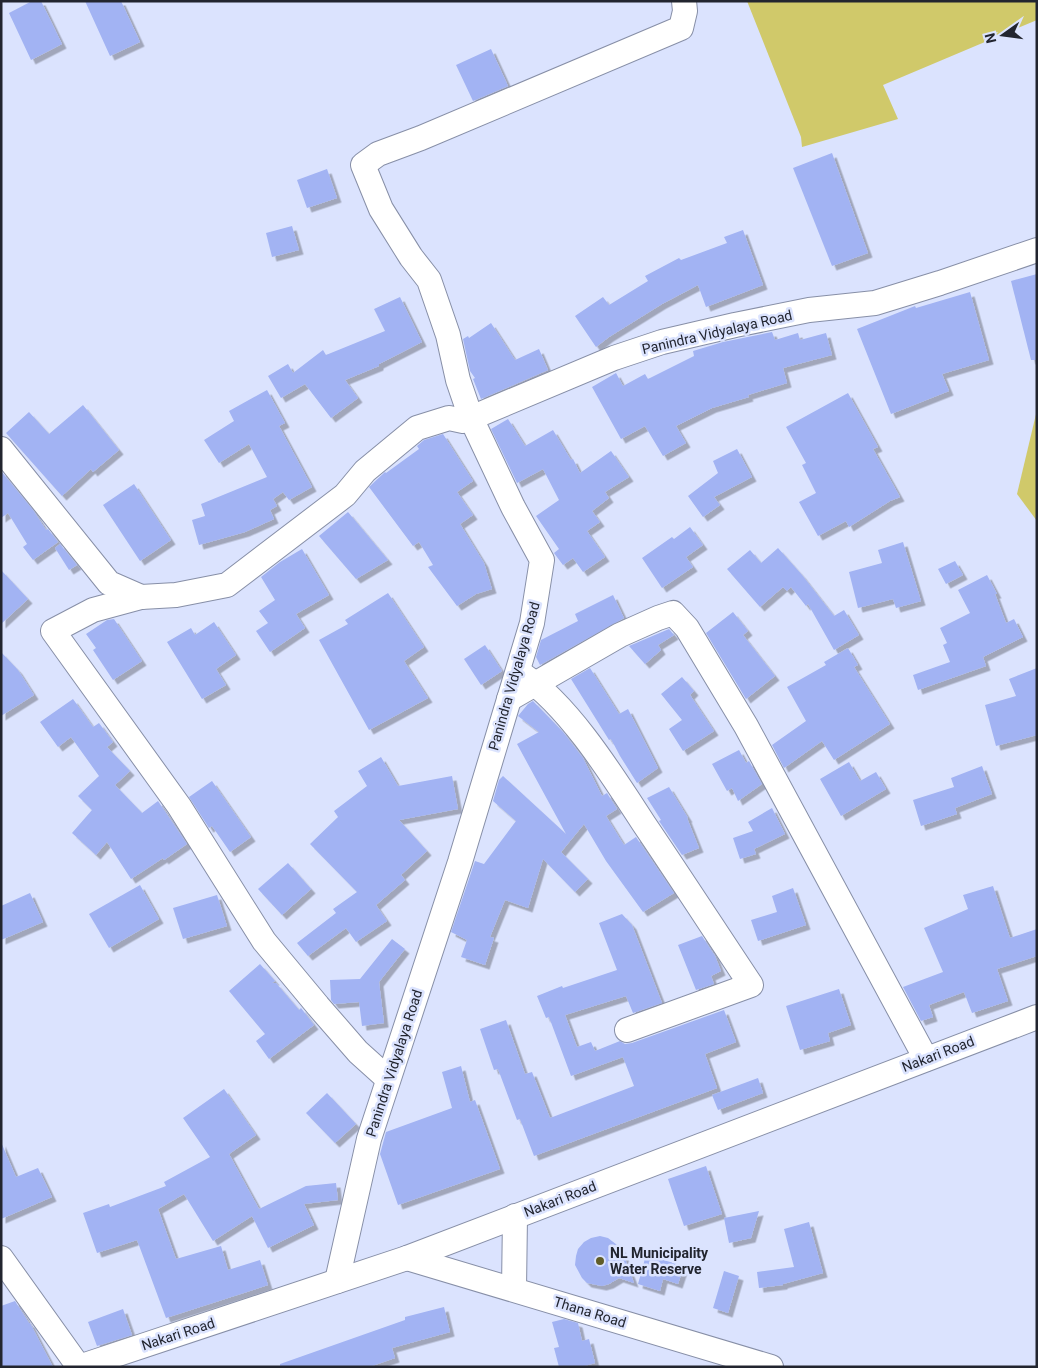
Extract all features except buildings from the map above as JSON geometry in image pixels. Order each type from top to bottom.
[{"type":"street","points":[[388,1079],[358,1052],[264,941],[179,806],[53,631],[93,610],[141,598],[176,595],[227,585],[345,495],[365,471],[417,428],[449,418],[463,421],[471,418],[458,380],[448,335],[429,280],[411,257],[380,209],[363,165],[378,154],[421,138],[681,28],[685,11],[684,1]]},
{"type":"street","name":"Panindra Vidyalaya Road","points":[[337,1281],[369,1139],[460,862],[509,699],[527,677],[532,623],[542,560],[513,507],[471,418],[614,358],[662,342],[809,310],[875,303],[1037,250]]},
{"type":"street","points":[[1,449],[109,584],[141,598]]},
{"type":"street","points":[[627,1030],[751,985],[623,791],[572,721],[527,677],[658,618],[674,613],[687,628],[746,726],[926,1059]]},
{"type":"street","name":"Nakari Road","points":[[79,1367],[408,1258],[1036,1018]]},
{"type":"street","points":[[514,1289],[515,1216]]},
{"type":"street","points":[[1,1258],[79,1367]]},
{"type":"street","name":"Thana Road","points":[[408,1258],[772,1367]]},
{"type":"shaded area","points":[[747,1],[1036,1],[1037,20],[883,85],[898,119],[802,147],[801,137]]},
{"type":"shaded area","points":[[1037,410],[1037,521],[1017,494]]},
{"type":"place","name":"NL Municipality Water Reserve","points":[[600,1261]]}]
